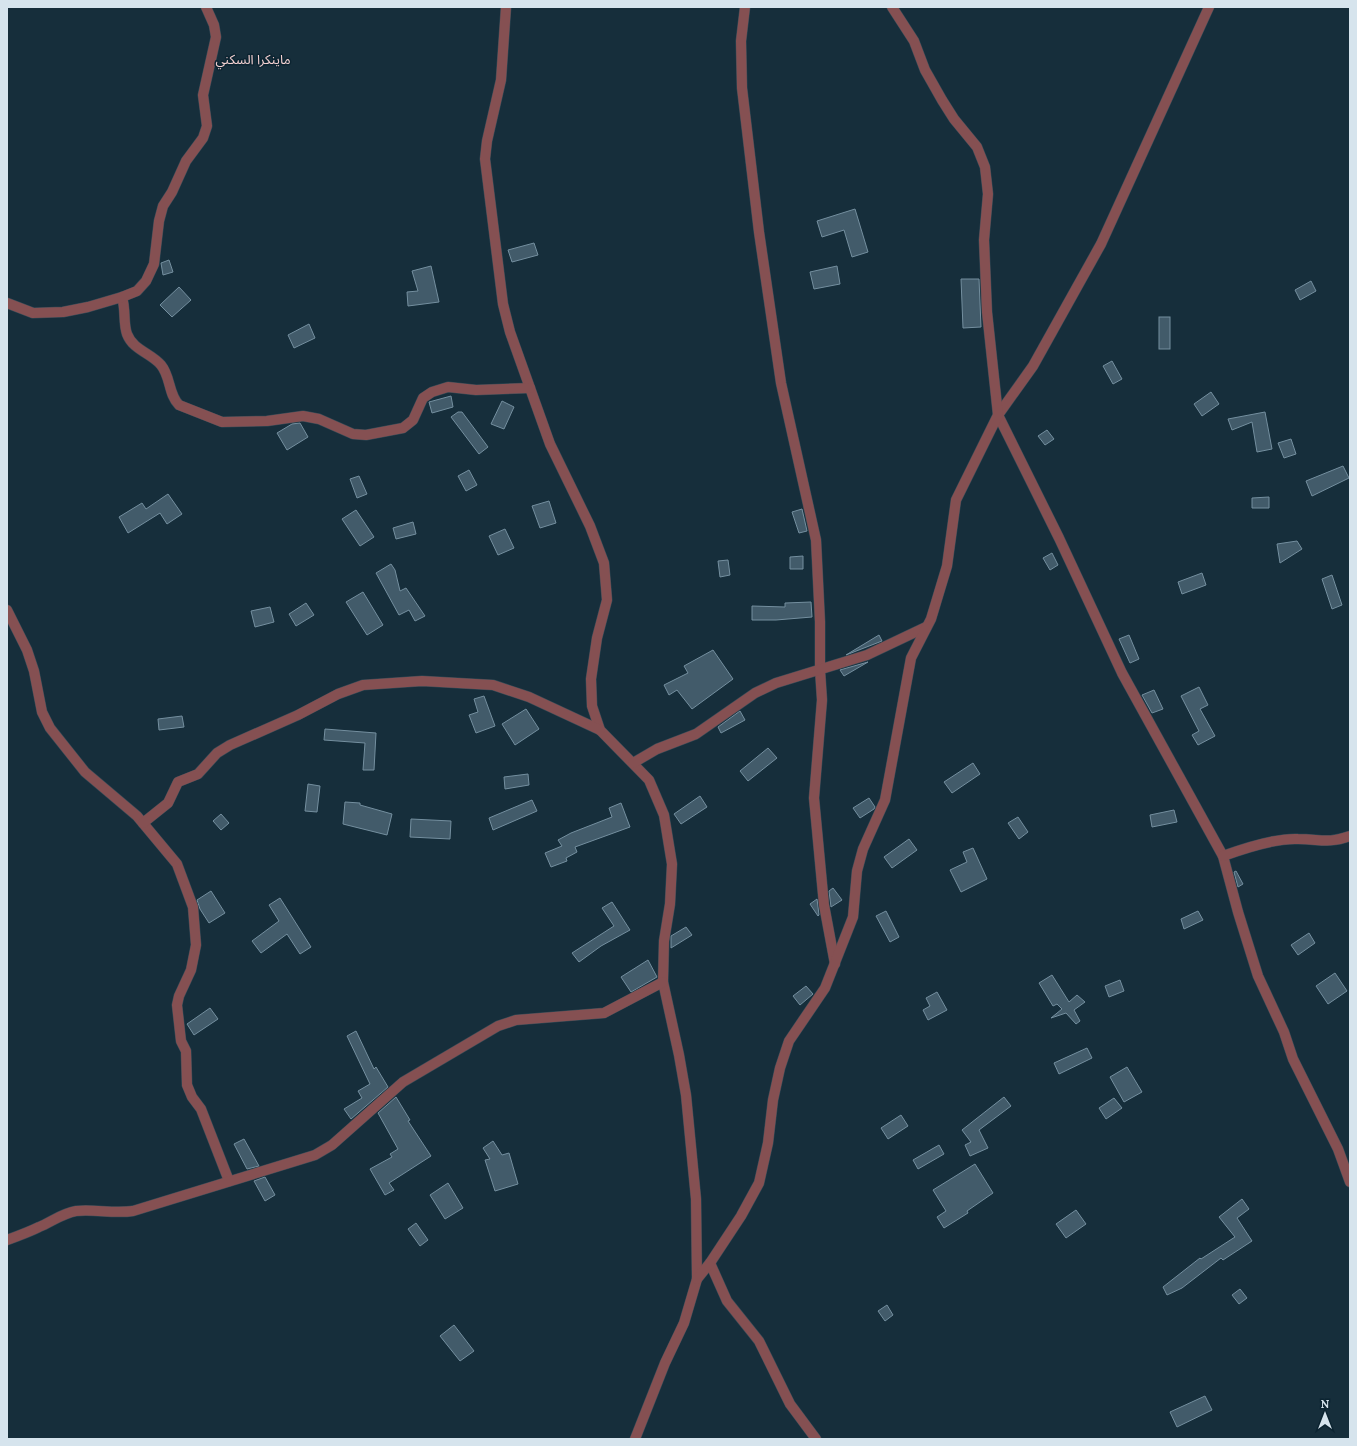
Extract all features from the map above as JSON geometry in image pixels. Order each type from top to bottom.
[{"type":"street","points":[[7,304],[33,312],[63,312],[88,307],[122,297],[137,291],[146,281],[154,264],[159,221],[163,206],[172,192],[186,161],[206,133],[207,126],[203,95],[216,37],[214,25],[206,7]]},
{"type":"street","points":[[506,7],[502,80],[487,141],[486,159],[503,304],[510,332],[550,444],[590,526],[604,562],[607,600],[597,638],[591,679],[592,706],[600,730]]},
{"type":"street","points":[[746,7],[742,41],[742,88],[774,338],[791,433],[811,512],[816,540],[822,700],[814,798],[824,905],[835,966]]},
{"type":"street","points":[[892,7],[914,41],[925,70],[942,100],[954,119],[978,147],[985,167],[988,194],[984,240],[987,312],[998,415],[1062,545],[1122,673],[1223,856],[1238,912],[1258,976],[1284,1032],[1293,1059],[1338,1149],[1350,1182]]},
{"type":"street","points":[[697,1279],[710,1264],[741,1216],[759,1183],[768,1143],[773,1100],[780,1068],[789,1040],[825,988],[835,966],[853,917],[857,871],[863,848],[885,800],[911,658],[931,619],[947,566],[956,500],[998,415],[1033,366],[1101,244],[1209,7]]},
{"type":"street","points":[[122,297],[125,308],[127,334],[135,346],[161,366],[174,400],[179,405],[222,422],[241,423],[303,416],[319,419],[353,434],[366,435],[403,428],[412,420],[423,398],[432,392],[448,388],[476,390],[530,388]]},
{"type":"street","points":[[7,610],[28,650],[34,671],[42,712],[50,728],[85,772],[105,790],[124,803],[143,823],[177,864],[192,907],[195,940],[194,958],[179,996],[177,1018],[181,1041],[186,1051],[187,1085],[192,1097],[201,1109],[230,1181]]},
{"type":"street","points":[[633,763],[657,749],[696,734],[755,693],[776,683],[867,655],[926,627]]},
{"type":"street","points":[[143,823],[168,803],[178,782],[198,774],[217,753],[230,745],[298,715],[338,694],[363,685],[422,681],[493,685],[529,697],[600,730],[649,780],[664,815],[672,864],[670,904],[664,941],[663,982],[686,1095],[696,1199],[697,1279],[684,1323],[664,1364],[635,1439]]},
{"type":"street","points":[[1223,856],[1244,848],[1297,838],[1335,842],[1350,836]]},
{"type":"street","points":[[7,1240],[75,1211],[90,1210],[121,1213],[133,1211],[268,1170],[320,1151],[332,1145],[403,1082],[498,1026],[516,1020],[604,1013],[663,982]]},
{"type":"street","points":[[710,1264],[727,1302],[759,1341],[790,1404],[816,1439]]},
{"type":"building","points":[[855,209],[868,252],[852,257],[844,230],[822,237],[817,221]]},
{"type":"building","points":[[534,243],[538,255],[512,262],[508,250]]},
{"type":"building","points":[[169,260],[173,272],[163,275],[161,263]]},
{"type":"building","points":[[431,266],[439,302],[408,306],[407,292],[418,291],[412,271]]},
{"type":"building","points":[[837,266],[840,284],[814,289],[810,272]]},
{"type":"building","points":[[961,279],[979,279],[981,327],[963,328]]},
{"type":"building","points":[[1311,281],[1316,291],[1300,300],[1295,290]]},
{"type":"building","points":[[179,287],[191,300],[172,317],[160,305]]},
{"type":"building","points":[[1159,317],[1170,317],[1170,349],[1159,349]]},
{"type":"building","points":[[309,324],[315,338],[294,348],[288,335]]},
{"type":"building","points":[[1112,361],[1122,379],[1113,384],[1103,366]]},
{"type":"building","points":[[1211,392],[1219,404],[1202,416],[1194,404]]},
{"type":"building","points":[[451,396],[453,407],[432,413],[429,402]]},
{"type":"building","points":[[502,401],[514,407],[504,429],[491,424]]},
{"type":"building","points":[[458,412],[462,412],[488,447],[479,454],[451,417]]},
{"type":"building","points":[[1265,412],[1272,449],[1257,452],[1252,422],[1232,430],[1228,419]]},
{"type":"building","points":[[300,423],[308,437],[287,450],[277,433],[292,424]]},
{"type":"building","points":[[1047,430],[1054,439],[1045,445],[1038,436]]},
{"type":"building","points":[[1291,439],[1296,454],[1284,458],[1278,443]]},
{"type":"building","points":[[1343,466],[1349,478],[1312,496],[1306,481]]},
{"type":"building","points":[[469,470],[477,485],[466,491],[458,476]]},
{"type":"building","points":[[359,476],[367,494],[357,498],[350,479]]},
{"type":"building","points":[[168,494],[182,514],[167,524],[160,513],[128,533],[119,517],[142,503],[146,509]]},
{"type":"building","points":[[1269,497],[1269,508],[1252,508],[1252,498]]},
{"type":"building","points":[[549,501],[556,523],[540,528],[532,506]]},
{"type":"building","points":[[802,509],[807,531],[799,533],[792,512]]},
{"type":"building","points":[[356,510],[374,537],[360,546],[342,519]]},
{"type":"building","points":[[413,522],[416,534],[396,539],[393,528]]},
{"type":"building","points":[[505,529],[514,548],[498,555],[489,536]]},
{"type":"building","points":[[1297,541],[1302,549],[1280,563],[1277,544]]},
{"type":"building","points":[[1052,553],[1058,565],[1050,570],[1043,558]]},
{"type":"building","points":[[803,556],[803,569],[790,569],[790,557]]},
{"type":"building","points":[[728,560],[730,575],[720,577],[718,561]]},
{"type":"building","points":[[391,564],[395,570],[400,591],[406,588],[425,616],[415,621],[409,610],[399,615],[376,573]]},
{"type":"building","points":[[1202,573],[1206,585],[1182,594],[1178,582]]},
{"type":"building","points":[[1332,575],[1342,605],[1332,609],[1322,579]]},
{"type":"building","points":[[363,592],[383,625],[367,635],[346,602]]},
{"type":"building","points":[[811,602],[812,617],[752,620],[752,606],[785,607],[785,603]]},
{"type":"building","points":[[306,603],[314,615],[296,626],[289,614]]},
{"type":"building","points":[[270,607],[274,622],[255,627],[251,611]]},
{"type":"building","points":[[879,635],[882,641],[846,655]]},
{"type":"building","points":[[1129,635],[1139,659],[1130,663],[1119,639]]},
{"type":"building","points":[[713,650],[733,679],[692,709],[677,690],[669,695],[664,685],[688,673],[684,666]]},
{"type":"building","points":[[868,662],[844,676],[840,670]]},
{"type":"building","points":[[1199,687],[1208,705],[1200,709],[1215,736],[1198,745],[1192,735],[1199,731],[1181,696]]},
{"type":"building","points":[[1154,690],[1163,709],[1152,713],[1142,695]]},
{"type":"building","points":[[484,696],[495,726],[476,733],[469,715],[478,712],[474,699]]},
{"type":"building","points":[[526,709],[539,729],[515,745],[502,724]]},
{"type":"building","points":[[740,711],[745,720],[721,733],[718,727]]},
{"type":"building","points":[[182,716],[184,727],[159,730],[158,719]]},
{"type":"building","points":[[325,729],[376,733],[374,770],[363,770],[365,743],[324,740]]},
{"type":"building","points":[[768,748],[777,758],[748,781],[740,771]]},
{"type":"building","points":[[973,763],[980,774],[952,793],[944,782]]},
{"type":"building","points":[[528,774],[529,785],[505,789],[504,777]]},
{"type":"building","points":[[308,784],[320,786],[317,812],[305,811]]},
{"type":"building","points":[[700,796],[707,807],[681,824],[674,814]]},
{"type":"building","points":[[869,798],[875,807],[860,818],[853,808]]},
{"type":"building","points":[[532,800],[537,811],[493,830],[489,818]]},
{"type":"building","points":[[345,802],[360,803],[360,805],[392,814],[387,835],[343,824]]},
{"type":"building","points":[[621,803],[630,827],[575,847],[577,852],[566,858],[567,861],[551,867],[545,853],[562,846],[558,840],[571,833],[612,817],[609,808]]},
{"type":"building","points":[[1174,810],[1177,822],[1152,827],[1150,815]]},
{"type":"building","points":[[221,814],[229,823],[221,830],[213,821]]},
{"type":"building","points":[[1018,817],[1028,832],[1019,839],[1008,823]]},
{"type":"building","points":[[411,819],[451,821],[450,839],[410,837]]},
{"type":"building","points":[[909,839],[917,850],[892,868],[884,857]]},
{"type":"building","points":[[973,848],[987,879],[961,892],[950,870],[967,862],[963,852]]},
{"type":"building","points":[[1236,871],[1243,884],[1238,887],[1234,872]]},
{"type":"building","points":[[833,888],[842,900],[831,907],[829,891]]},
{"type":"building","points":[[211,891],[225,913],[209,923],[200,909],[197,900]]},
{"type":"building","points":[[280,898],[311,947],[300,954],[287,934],[261,953],[252,941],[279,921],[269,905]]},
{"type":"building","points":[[817,899],[819,915],[818,916],[810,904]]},
{"type":"building","points":[[612,902],[630,930],[601,946],[579,962],[572,953],[614,926],[602,908]]},
{"type":"building","points":[[886,911],[899,937],[890,942],[876,916]]},
{"type":"building","points":[[1198,911],[1203,920],[1184,929],[1181,919]]},
{"type":"building","points":[[686,927],[692,935],[671,948],[671,936]]},
{"type":"building","points":[[1309,933],[1315,943],[1298,955],[1291,945]]},
{"type":"building","points":[[648,960],[657,977],[631,992],[621,977]]},
{"type":"building","points":[[1335,973],[1347,991],[1328,1004],[1316,986]]},
{"type":"building","points":[[1052,975],[1069,1002],[1077,995],[1085,1002],[1074,1010],[1080,1021],[1076,1024],[1066,1013],[1051,1018],[1062,1009],[1057,1004],[1053,1006],[1039,983]]},
{"type":"building","points":[[1120,980],[1124,991],[1109,997],[1105,986]]},
{"type":"building","points":[[806,986],[813,994],[800,1005],[793,996]]},
{"type":"building","points":[[937,992],[947,1010],[928,1020],[923,1010],[930,1006],[926,998]]},
{"type":"building","points":[[210,1008],[218,1019],[194,1035],[187,1024]]},
{"type":"building","points":[[356,1031],[374,1069],[376,1067],[388,1087],[351,1119],[344,1109],[362,1098],[358,1091],[370,1084],[347,1036]]},
{"type":"building","points":[[1087,1048],[1092,1058],[1059,1074],[1054,1063]]},
{"type":"building","points":[[1127,1067],[1142,1092],[1124,1102],[1110,1077]]},
{"type":"building","points":[[396,1097],[410,1120],[408,1121],[431,1156],[389,1183],[394,1190],[385,1195],[370,1169],[392,1157],[390,1154],[398,1149],[378,1113]]},
{"type":"building","points":[[1004,1097],[1011,1106],[979,1130],[988,1148],[970,1156],[965,1145],[971,1142],[962,1130]]},
{"type":"building","points":[[1114,1098],[1122,1108],[1106,1119],[1099,1108]]},
{"type":"building","points":[[901,1115],[908,1126],[888,1139],[881,1128]]},
{"type":"building","points":[[244,1139],[259,1166],[247,1169],[234,1144]]},
{"type":"building","points":[[493,1141],[502,1155],[509,1153],[518,1184],[495,1191],[485,1160],[490,1159],[483,1148]]},
{"type":"building","points":[[939,1145],[944,1154],[918,1169],[913,1160]]},
{"type":"building","points":[[975,1164],[993,1193],[967,1211],[968,1213],[944,1228],[937,1217],[946,1211],[933,1190]]},
{"type":"building","points":[[265,1177],[275,1195],[265,1201],[254,1181]]},
{"type":"building","points":[[448,1183],[463,1208],[445,1219],[430,1195]]},
{"type":"building","points":[[1242,1199],[1249,1209],[1237,1218],[1252,1241],[1223,1260],[1221,1258],[1182,1288],[1167,1295],[1163,1287],[1200,1258],[1201,1259],[1235,1237],[1219,1217]]},
{"type":"building","points":[[1076,1210],[1086,1224],[1066,1238],[1056,1224]]},
{"type":"building","points":[[416,1223],[428,1240],[420,1246],[408,1229]]},
{"type":"building","points":[[1240,1289],[1247,1298],[1239,1304],[1232,1295]]},
{"type":"building","points":[[887,1305],[893,1315],[885,1321],[878,1311]]},
{"type":"building","points":[[454,1325],[474,1351],[460,1361],[440,1336]]},
{"type":"building","points":[[1205,1396],[1212,1410],[1177,1427],[1170,1412]]},
{"type":"district","name":"ماينكرا السكني","points":[[253,59]]}]
